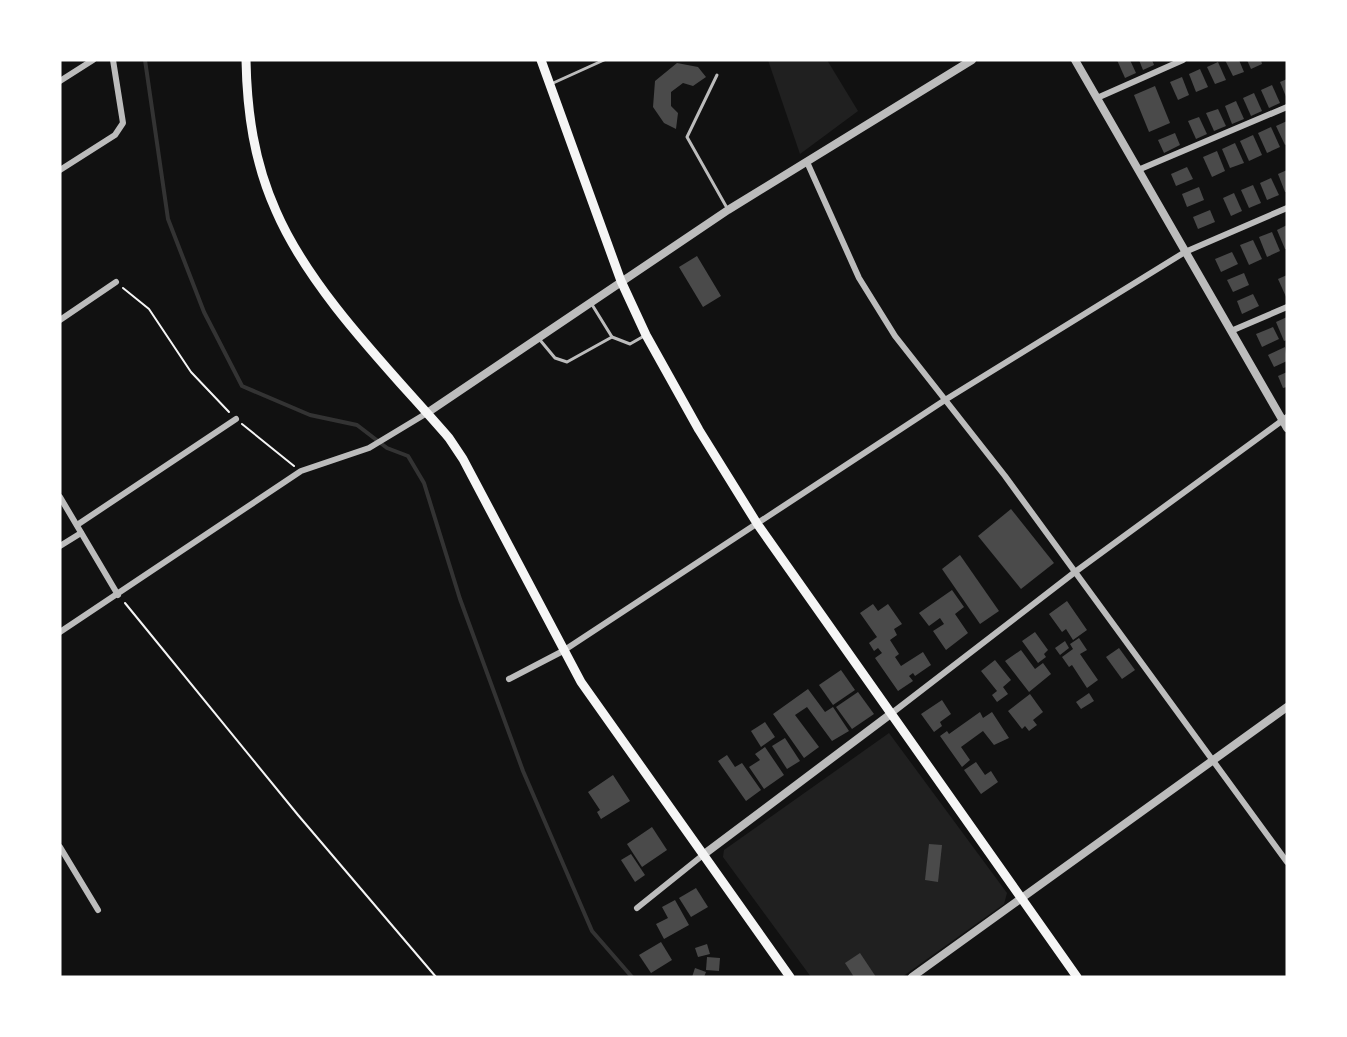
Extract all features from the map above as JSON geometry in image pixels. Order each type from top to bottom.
[{"type":"main road","points":[[246,60],[254,142],[267,188],[286,232],[321,288],[427,412],[463,459],[563,651],[598,708],[790,977]]},
{"type":"main road","points":[[541,60],[621,281],[646,335],[699,429],[758,525],[1077,977]]},
{"type":"street","points":[[60,81],[93,60]]},
{"type":"street","points":[[60,171],[115,135],[123,123],[113,60]]},
{"type":"street","points":[[60,632],[301,471],[369,448],[427,412],[728,210],[972,60]]},
{"type":"street","points":[[638,908],[703,855],[892,714],[1075,572],[1286,422],[1075,60]]},
{"type":"street","points":[[1096,98],[1184,60]]},
{"type":"street","points":[[1138,170],[1287,107]]},
{"type":"street","points":[[807,162],[859,278],[895,336],[1075,572],[1287,862]]},
{"type":"street","points":[[509,679],[563,651],[945,400],[1185,252],[1287,208]]},
{"type":"street","points":[[60,320],[116,282]]},
{"type":"street","points":[[1231,331],[1287,307]]},
{"type":"street","points":[[77,525],[236,419]]},
{"type":"street","points":[[60,497],[118,595]]},
{"type":"street","points":[[60,546],[81,533]]},
{"type":"street","points":[[912,977],[1287,707]]},
{"type":"street","points":[[60,847],[98,910]]},
{"type":"lane","points":[[551,84],[604,60]]},
{"type":"lane","points":[[717,75],[687,137],[728,210]]},
{"type":"lane","points":[[590,302],[612,337],[633,344],[646,335]]},
{"type":"lane","points":[[538,337],[555,358],[567,363],[612,337]]},
{"type":"path","points":[[116,282],[149,309],[191,372],[236,419],[301,471]]},
{"type":"path","points":[[118,595],[298,815],[436,977]]},
{"type":"shaded area","points":[[768,60],[827,60],[858,111],[800,154]]},
{"type":"shaded area","points":[[889,733],[1007,893],[1004,904],[902,977],[811,977],[723,857],[724,850]]},
{"type":"building","points":[[1117,60],[1130,60],[1136,73],[1125,78]]},
{"type":"building","points":[[1139,60],[1152,60],[1154,65],[1143,70]]},
{"type":"building","points":[[1225,60],[1239,60],[1244,72],[1233,76]]},
{"type":"building","points":[[1247,60],[1261,60],[1262,64],[1251,69]]},
{"type":"building","points":[[1218,62],[1226,80],[1215,84],[1207,67]]},
{"type":"building","points":[[677,63],[698,67],[706,77],[693,86],[683,83],[671,92],[671,106],[678,113],[676,129],[664,123],[653,107],[655,81]]},
{"type":"building","points":[[1200,69],[1208,87],[1196,92],[1189,74]]},
{"type":"building","points":[[1182,77],[1189,95],[1178,100],[1170,82]]},
{"type":"building","points":[[1287,79],[1287,99],[1280,82]]},
{"type":"building","points":[[1272,85],[1280,103],[1269,108],[1261,90]]},
{"type":"building","points":[[1155,86],[1170,123],[1149,132],[1134,95]]},
{"type":"building","points":[[1254,93],[1262,111],[1251,116],[1243,98]]},
{"type":"building","points":[[1236,101],[1244,119],[1232,124],[1225,106]]},
{"type":"building","points":[[1218,109],[1226,126],[1214,131],[1206,113]]},
{"type":"building","points":[[1199,117],[1207,134],[1196,139],[1188,121]]},
{"type":"building","points":[[1287,121],[1287,144],[1285,145],[1276,126]]},
{"type":"building","points":[[1271,127],[1280,147],[1267,153],[1258,133]]},
{"type":"building","points":[[1175,133],[1180,145],[1164,153],[1158,140]]},
{"type":"building","points":[[1253,135],[1262,155],[1249,161],[1240,141]]},
{"type":"building","points":[[1235,143],[1244,163],[1230,168],[1222,149]]},
{"type":"building","points":[[1217,151],[1225,171],[1212,177],[1203,157]]},
{"type":"building","points":[[1187,167],[1193,179],[1176,186],[1171,174]]},
{"type":"building","points":[[1287,170],[1287,192],[1285,192],[1278,174]]},
{"type":"building","points":[[1271,178],[1279,195],[1267,200],[1260,183]]},
{"type":"building","points":[[1253,185],[1261,203],[1249,208],[1241,190]]},
{"type":"building","points":[[1199,187],[1204,200],[1187,207],[1182,194]]},
{"type":"building","points":[[1234,193],[1242,211],[1231,216],[1223,198]]},
{"type":"building","points":[[1210,210],[1215,222],[1198,229],[1193,217]]},
{"type":"building","points":[[1287,225],[1287,249],[1285,249],[1277,230]]},
{"type":"building","points":[[1272,232],[1280,251],[1267,257],[1259,237]]},
{"type":"building","points":[[1253,240],[1262,259],[1249,265],[1240,245]]},
{"type":"building","points":[[1232,252],[1238,264],[1221,272],[1215,259]]},
{"type":"building","points":[[697,256],[721,296],[703,307],[679,267]]},
{"type":"building","points":[[1244,273],[1249,285],[1233,292],[1227,280]]},
{"type":"building","points":[[1287,275],[1287,299],[1278,279]]},
{"type":"building","points":[[1253,294],[1259,306],[1242,314],[1237,301]]},
{"type":"building","points":[[1287,317],[1287,340],[1284,341],[1276,322]]},
{"type":"building","points":[[1273,327],[1279,339],[1262,347],[1256,334]]},
{"type":"building","points":[[1285,347],[1287,361],[1274,367],[1268,355]]},
{"type":"building","points":[[1287,372],[1287,387],[1283,388],[1278,376]]},
{"type":"building","points":[[1011,509],[1054,563],[1021,589],[978,536]]},
{"type":"building","points":[[960,555],[999,611],[980,624],[942,569]]},
{"type":"building","points":[[952,590],[964,607],[955,614],[968,633],[946,650],[933,631],[944,624],[940,618],[929,626],[919,613]]},
{"type":"building","points":[[1067,601],[1087,630],[1073,640],[1066,629],[1062,632],[1049,614]]},
{"type":"building","points":[[873,604],[878,611],[888,604],[902,624],[894,629],[897,635],[890,640],[899,654],[895,657],[901,666],[923,652],[931,665],[915,676],[913,673],[909,676],[913,681],[898,691],[875,658],[882,653],[878,648],[874,651],[869,643],[877,637],[860,613]]},
{"type":"building","points":[[1035,632],[1048,650],[1044,654],[1046,657],[1038,663],[1022,641]]},
{"type":"building","points":[[1079,638],[1087,650],[1080,654],[1098,680],[1087,688],[1072,665],[1069,667],[1062,657],[1073,649],[1070,644]]},
{"type":"building","points":[[1065,641],[1069,648],[1060,655],[1055,648]]},
{"type":"building","points":[[1119,648],[1135,670],[1122,679],[1106,657]]},
{"type":"building","points":[[1021,650],[1035,669],[1043,663],[1051,674],[1029,692],[1005,661]]},
{"type":"building","points":[[995,660],[1011,680],[1003,687],[1008,694],[997,702],[992,695],[997,691],[981,671]]},
{"type":"building","points":[[841,670],[855,690],[833,705],[819,685]]},
{"type":"building","points":[[808,689],[825,712],[833,707],[849,731],[832,741],[807,707],[795,715],[819,747],[804,758],[773,714]]},
{"type":"building","points":[[858,692],[874,714],[852,729],[836,707]]},
{"type":"building","points":[[1089,693],[1094,701],[1081,709],[1076,702]]},
{"type":"building","points":[[1030,694],[1043,712],[1033,720],[1037,725],[1029,731],[1025,726],[1022,729],[1008,711]]},
{"type":"building","points":[[942,700],[951,714],[940,722],[942,726],[934,732],[921,714]]},
{"type":"building","points":[[980,712],[983,718],[992,712],[1009,738],[994,745],[983,731],[961,747],[970,760],[962,767],[940,736],[947,731],[949,734]]},
{"type":"building","points":[[765,722],[775,737],[761,747],[751,731]]},
{"type":"building","points":[[785,738],[800,761],[787,769],[772,746]]},
{"type":"building","points":[[765,747],[784,775],[764,789],[749,767],[760,760],[755,754]]},
{"type":"building","points":[[727,755],[735,767],[742,763],[761,790],[746,801],[718,761]]},
{"type":"building","points":[[976,762],[985,775],[991,771],[998,782],[981,794],[964,770]]},
{"type":"building","points":[[613,775],[630,801],[601,819],[597,812],[600,810],[588,792]]},
{"type":"building","points":[[652,827],[667,850],[642,867],[627,844]]},
{"type":"building","points":[[929,844],[942,845],[938,882],[925,880]]},
{"type":"building","points":[[631,854],[645,875],[635,882],[621,860]]},
{"type":"building","points":[[696,888],[708,907],[691,917],[679,898]]},
{"type":"building","points":[[675,900],[689,925],[664,939],[656,924],[668,918],[662,907]]},
{"type":"building","points":[[661,942],[672,960],[651,973],[639,955]]},
{"type":"building","points":[[707,944],[710,954],[698,957],[695,948]]},
{"type":"building","points":[[860,953],[876,977],[854,977],[845,963]]},
{"type":"building","points":[[707,957],[720,958],[719,971],[706,970]]},
{"type":"building","points":[[695,968],[706,972],[704,977],[692,977]]},
{"type":"waterway","points":[[145,60],[168,219],[204,312],[242,386],[310,415],[357,425],[387,448],[408,456],[424,483],[460,599],[523,771],[592,931],[632,977]]}]
